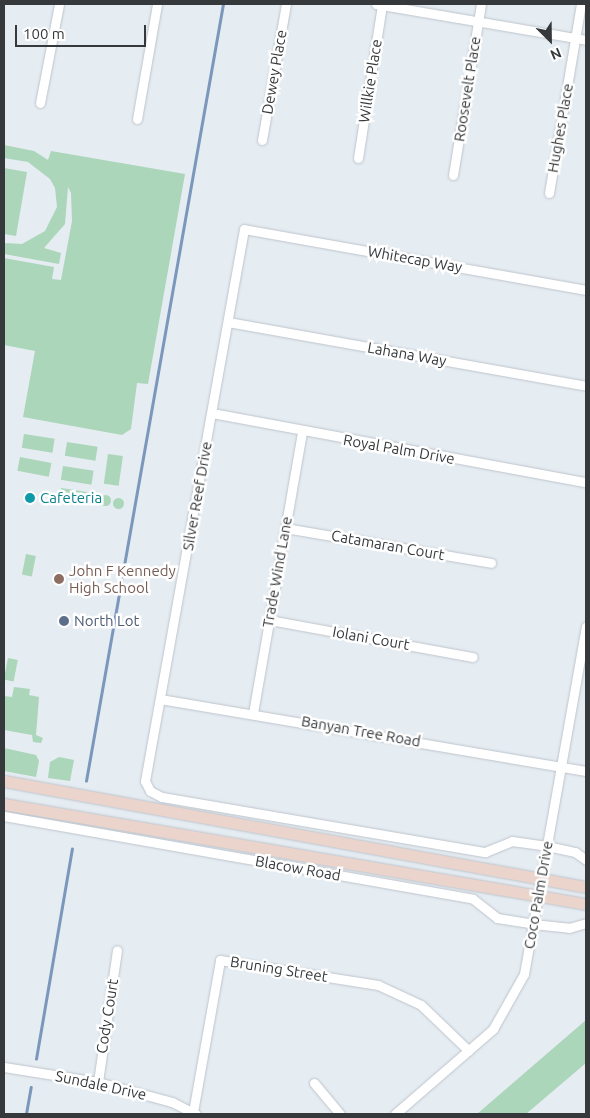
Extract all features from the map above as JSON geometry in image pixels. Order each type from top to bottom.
[{"type":"main road","points":[[4,781],[586,887]]},
{"type":"main road","name":"Blacow Road","points":[[4,804],[586,904]]},
{"type":"street","points":[[40,103],[59,4]]},
{"type":"street","points":[[137,118],[157,4]]},
{"type":"street","name":"Dewey Place","points":[[262,140],[286,4]]},
{"type":"street","points":[[380,4],[586,40]]},
{"type":"street","name":"Willkie Place","points":[[358,158],[380,4]]},
{"type":"street","name":"Roosevelt Place","points":[[453,175],[481,4]]},
{"type":"street","name":"Hughes Place","points":[[549,193],[581,4]]},
{"type":"street","name":"Whitecap Way","points":[[244,229],[586,290]]},
{"type":"street","name":"Silver Reef Drive","points":[[244,229],[145,781],[150,791],[162,797],[485,852],[512,842],[547,846]]},
{"type":"street","name":"Lahana Way","points":[[228,322],[586,386]]},
{"type":"street","name":"Royal Palm Drive","points":[[212,413],[302,432],[586,482]]},
{"type":"street","name":"Trade Wind Lane","points":[[253,713],[302,432]]},
{"type":"street","name":"Catamaran Court","points":[[285,528],[491,563]]},
{"type":"street","name":"Iolani Court","points":[[269,620],[473,657]]},
{"type":"street","name":"Coco Palm Drive","points":[[396,1114],[493,1029],[507,1008],[524,974],[562,766],[582,674],[586,626]]},
{"type":"street","name":"Banyan Tree Road","points":[[160,698],[586,771]]},
{"type":"street","name":"Blacow Road","points":[[4,816],[473,899],[497,918],[569,928],[586,923]]},
{"type":"street","points":[[547,846],[575,852],[586,860]]},
{"type":"street","name":"Cody Court","points":[[98,1082],[117,950]]},
{"type":"street","name":"Bruning Street","points":[[194,1113],[220,960],[378,985],[421,1005],[469,1051]]},
{"type":"street","name":"Sundale Drive","points":[[4,1067],[98,1082],[172,1102],[194,1113]]},
{"type":"street","points":[[314,1083],[340,1114]]},
{"type":"green space","points":[[4,145],[34,151],[48,160],[51,151],[185,174],[148,384],[137,383],[131,429],[122,435],[23,417],[35,351],[4,345],[4,258],[54,267],[52,279],[61,280],[72,221],[71,193],[68,187],[65,224],[44,248],[61,253],[59,264],[4,254],[4,243],[22,244],[45,231],[57,207],[55,188],[50,179],[28,162],[4,158]]},
{"type":"green space","points":[[4,168],[27,172],[16,236],[4,234]]},
{"type":"green space","points":[[24,434],[55,439],[52,453],[22,448]]},
{"type":"green space","points":[[67,442],[98,447],[95,461],[65,456]]},
{"type":"green space","points":[[108,454],[123,456],[119,486],[104,484]]},
{"type":"green space","points":[[20,457],[51,463],[49,477],[17,471]]},
{"type":"green space","points":[[63,466],[94,471],[91,485],[61,480]]},
{"type":"green space","points":[[61,488],[92,493],[90,506],[59,501]]},
{"type":"green space","points":[[105,494],[111,500],[105,506],[99,500]]},
{"type":"green space","points":[[118,497],[124,503],[118,509],[112,503]]},
{"type":"green space","points":[[26,554],[36,556],[32,577],[22,575]]},
{"type":"green space","points":[[8,658],[18,660],[14,682],[4,680]]},
{"type":"green space","points":[[14,687],[30,689],[29,695],[39,697],[36,735],[43,738],[41,743],[33,742],[32,735],[4,730],[4,696],[12,697]]},
{"type":"green space","points":[[4,748],[36,755],[39,761],[36,777],[4,771]]},
{"type":"green space","points":[[59,757],[74,760],[70,781],[48,778],[50,762]]},
{"type":"green space","points":[[586,1020],[586,1063],[526,1114],[477,1114]]},
{"type":"waterway","points":[[86,781],[223,4]]},
{"type":"waterway","points":[[36,1059],[72,849]]},
{"type":"waterway","points":[[26,1114],[31,1087]]},
{"type":"place","name":"Cafeteria","points":[[30,498]]},
{"type":"place","name":"John F Kennedy High School","points":[[59,579]]},
{"type":"place","name":"North Lot","points":[[64,621]]}]
